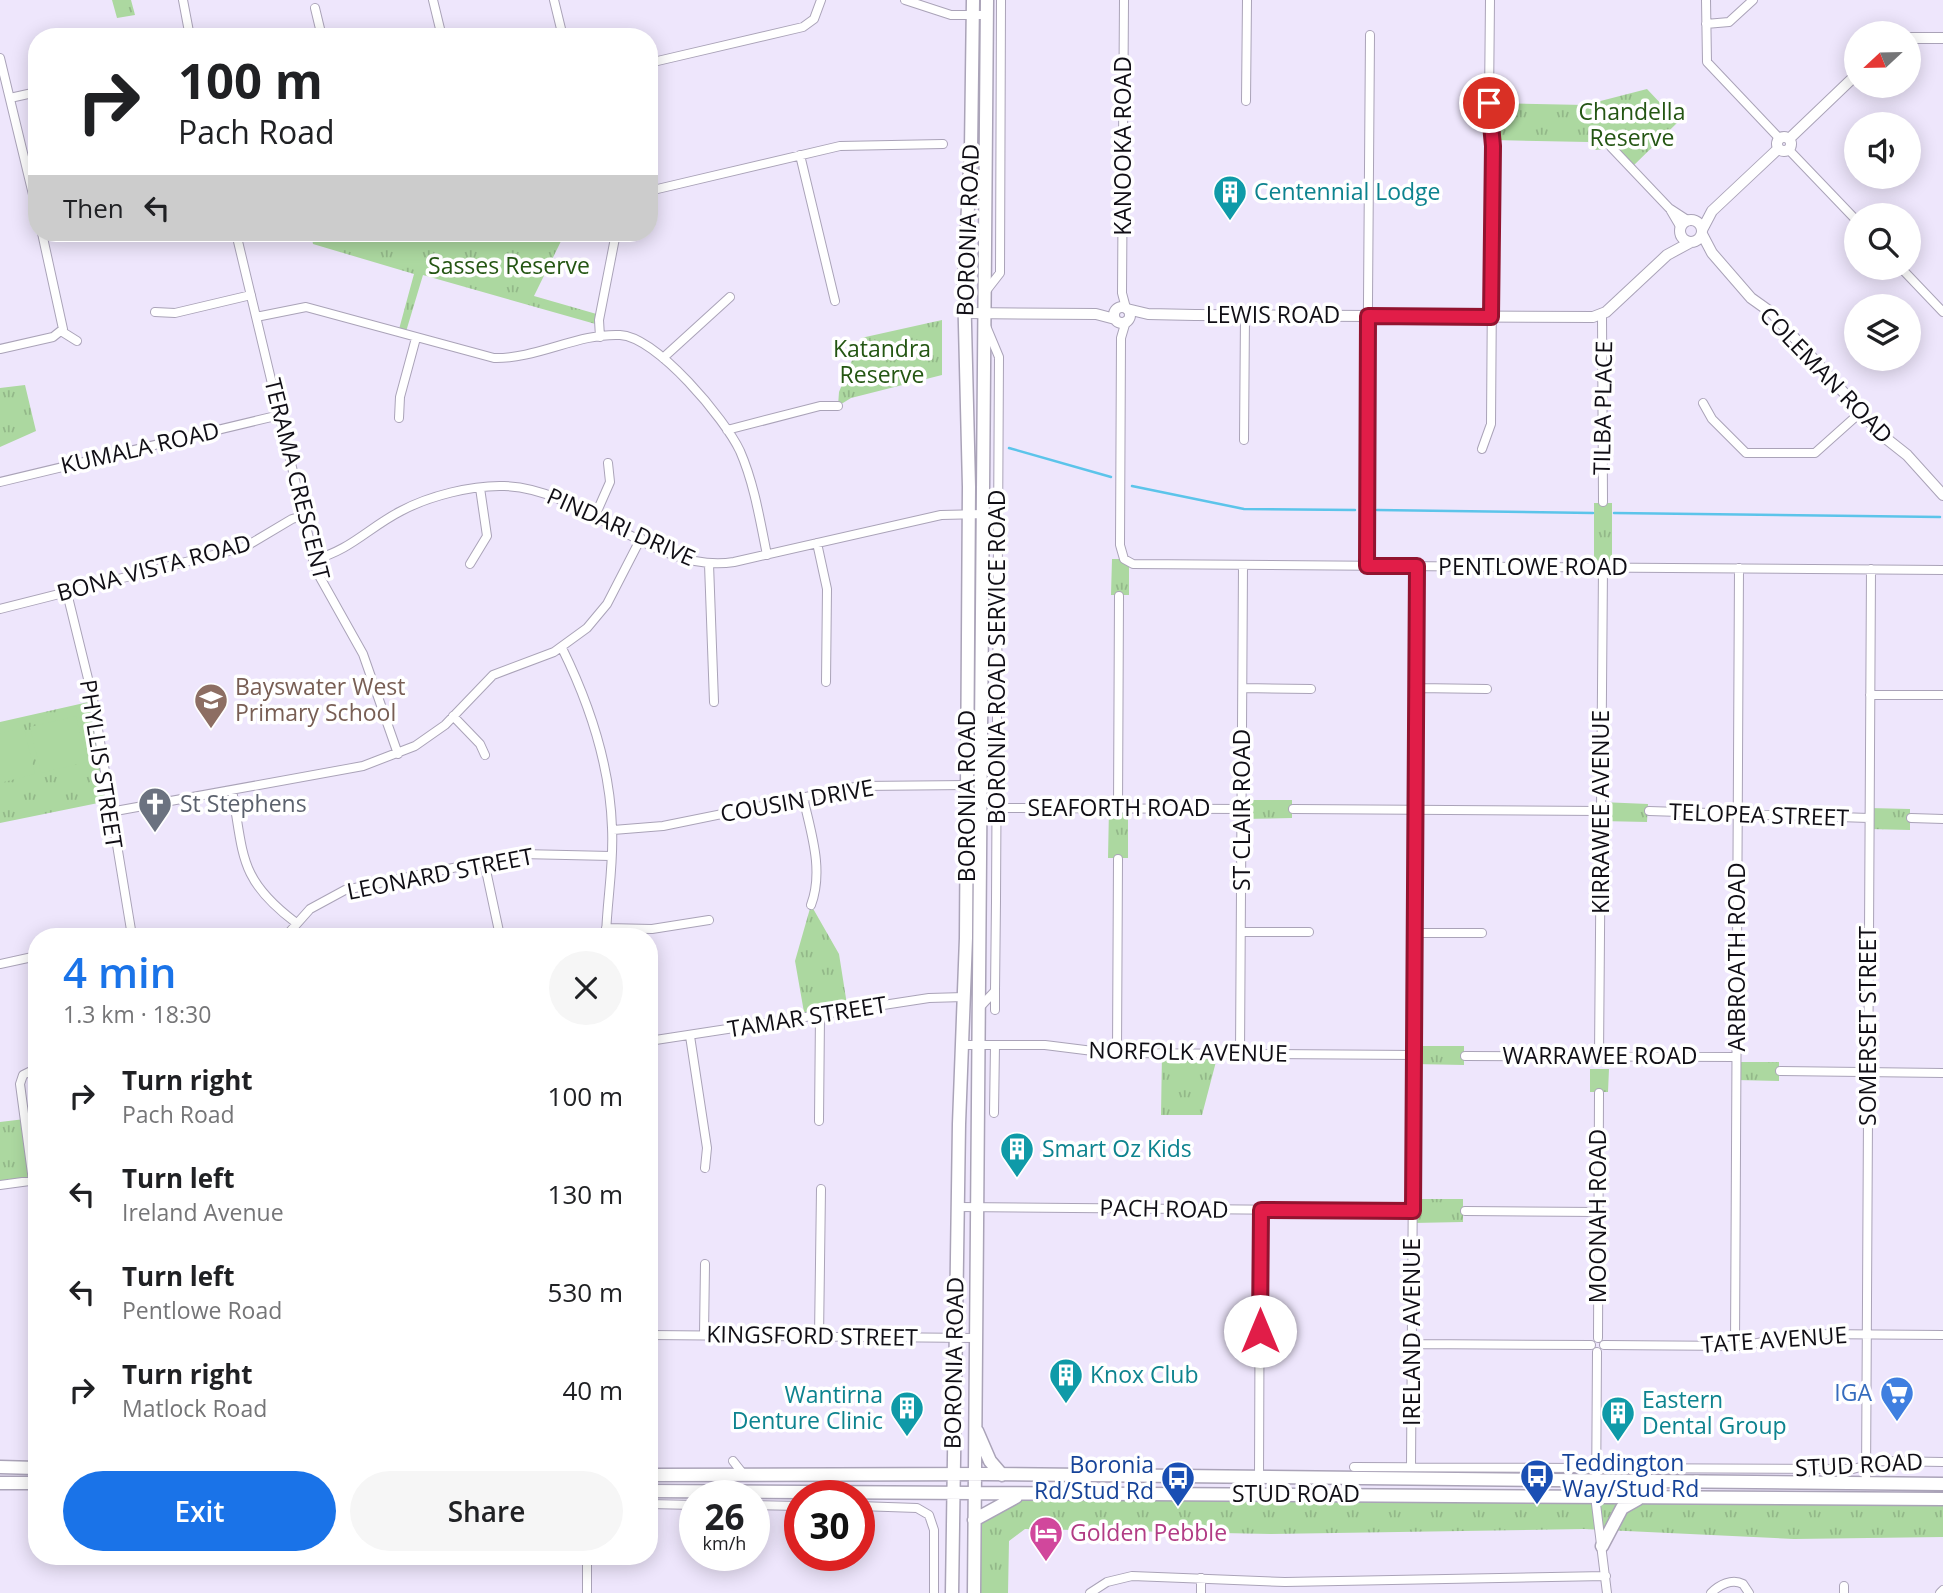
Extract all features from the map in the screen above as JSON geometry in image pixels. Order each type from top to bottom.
[{"type":"main road","name":"BORONIA ROAD","points":[[952,1593],[954,1338],[968,785],[969,514],[965,313],[973,0]]},
{"type":"main road","name":"BORONIA ROAD","points":[[974,1593],[987,0]]},
{"type":"main road","points":[[974,1424],[990,1461],[1002,1475]]},
{"type":"main road","points":[[0,1467],[28,1468]]},
{"type":"main road","name":"STUD ROAD","points":[[658,1475],[1002,1475],[1943,1484]]},
{"type":"main road","points":[[0,1483],[28,1483]]},
{"type":"main road","name":"STUD ROAD","points":[[658,1491],[1943,1499]]},
{"type":"main road","points":[[974,1520],[1019,1495]]},
{"type":"main road","points":[[1602,1546],[1622,1508],[1645,1497]]},
{"type":"street","points":[[183,0],[188,28]]},
{"type":"street","points":[[433,0],[440,28]]},
{"type":"street","points":[[554,0],[561,28]]},
{"type":"street","points":[[658,61],[803,27],[814,19],[821,0]]},
{"type":"street","points":[[905,0],[947,14],[987,15]]},
{"type":"street","points":[[986,291],[1000,272],[1001,0]]},
{"type":"street","name":"KANOOKA ROAD","points":[[1121,314],[1124,0]]},
{"type":"street","points":[[1247,0],[1247,101]]},
{"type":"street","points":[[1482,449],[1490,424],[1490,0]]},
{"type":"street","points":[[1706,0],[1706,55],[1710,66],[1844,207]]},
{"type":"street","points":[[1706,24],[1729,22],[1753,0]]},
{"type":"street","points":[[316,8],[320,28]]},
{"type":"street","points":[[1367,566],[1370,34]]},
{"type":"street","points":[[1922,38],[1943,38]]},
{"type":"street","points":[[0,58],[28,173]]},
{"type":"street","points":[[1667,255],[1685,225],[1712,211],[1844,86]]},
{"type":"street","points":[[10,98],[28,94]]},
{"type":"street","points":[[658,189],[852,144],[943,144]]},
{"type":"street","points":[[1611,148],[1685,225],[1684,240],[1697,237]]},
{"type":"street","points":[[800,155],[835,301]]},
{"type":"street","points":[[1602,315],[1667,255],[1697,237],[1712,211]]},
{"type":"street","points":[[1685,225],[1697,222],[1697,237]]},
{"type":"street","name":"COLEMAN ROAD","points":[[1697,237],[1751,298],[1772,313],[1889,443],[1907,455],[1943,495]]},
{"type":"street","points":[[0,349],[53,337],[61,331],[63,320],[44,242]]},
{"type":"street","name":"TERAMA CRESCENT","points":[[238,242],[313,560],[323,587],[363,654],[398,754]]},
{"type":"street","points":[[600,337],[599,320],[614,242]]},
{"type":"street","points":[[1912,280],[1943,312]]},
{"type":"street","points":[[155,312],[175,313],[251,295]]},
{"type":"street","points":[[663,358],[730,296]]},
{"type":"street","points":[[256,317],[306,307],[477,355],[502,358],[600,337],[634,338],[663,358],[727,430],[748,473],[767,555]]},
{"type":"street","name":"LEWIS ROAD","points":[[965,313],[986,319],[1096,314],[1491,317],[1602,315]]},
{"type":"street","name":"PENTLOWE ROAD","points":[[1121,314],[1120,545],[1124,559],[1136,565],[1943,570]]},
{"type":"street","points":[[1244,440],[1245,315]]},
{"type":"street","name":"TILBA PLACE","points":[[1602,315],[1603,502]]},
{"type":"street","name":"BORONIA ROAD SERVICE ROAD","points":[[986,319],[999,354],[995,1010]]},
{"type":"street","points":[[61,331],[77,341]]},
{"type":"street","points":[[399,418],[400,397],[416,338]]},
{"type":"street","points":[[1703,403],[1712,419],[1738,448],[1749,454],[1815,453],[1862,411]]},
{"type":"street","points":[[727,430],[820,406],[838,407]]},
{"type":"street","name":"KUMALA ROAD","points":[[0,482],[280,415]]},
{"type":"street","points":[[595,516],[610,482],[608,463]]},
{"type":"street","name":"PINDARI DRIVE","points":[[313,560],[343,550],[408,507],[480,488],[504,486],[533,490],[688,560],[709,564],[767,555],[934,516],[984,514]]},
{"type":"street","points":[[470,564],[487,536],[480,488]]},
{"type":"street","points":[[984,514],[998,522]]},
{"type":"street","name":"BONA VISTA ROAD","points":[[0,609],[246,547],[292,519],[303,516]]},
{"type":"street","points":[[110,812],[363,766],[398,754],[424,741],[498,673],[562,648],[587,628],[602,611],[641,538]]},
{"type":"street","points":[[817,543],[827,589],[826,682]]},
{"type":"street","points":[[709,564],[714,702]]},
{"type":"street","name":"ST CLAIR ROAD","points":[[1240,1054],[1243,565]]},
{"type":"street","name":"IRELAND AVENUE","points":[[1411,1467],[1417,566]]},
{"type":"street","name":"KIRRAWEE AVENUE","points":[[1599,1056],[1602,568]]},
{"type":"street","name":"ARBROATH ROAD","points":[[1735,1346],[1739,568]]},
{"type":"street","name":"SOMERSET STREET","points":[[1866,1483],[1871,569]]},
{"type":"street","name":"PHYLLIS STREET","points":[[67,593],[93,699],[130,928]]},
{"type":"street","points":[[1118,808],[1119,596]]},
{"type":"street","points":[[562,648],[596,728],[608,786],[613,830],[606,928]]},
{"type":"street","points":[[1243,688],[1311,689]]},
{"type":"street","points":[[1417,688],[1487,689]]},
{"type":"street","points":[[983,707],[997,691]]},
{"type":"street","points":[[1870,695],[1943,695]]},
{"type":"street","points":[[453,716],[477,741],[485,755]]},
{"type":"street","points":[[982,751],[996,777]]},
{"type":"street","name":"COUSIN DRIVE","points":[[613,830],[663,826],[860,786],[982,786]]},
{"type":"street","points":[[232,790],[250,875],[263,895],[295,922]]},
{"type":"street","points":[[803,797],[817,867],[817,891],[811,905]]},
{"type":"street","name":"SEAFORTH ROAD","points":[[996,808],[1242,809]]},
{"type":"street","points":[[1293,809],[1601,811]]},
{"type":"street","name":"TELOPEA STREET","points":[[1649,811],[1869,818]]},
{"type":"street","points":[[1911,818],[1943,819]]},
{"type":"street","name":"LEONARD STREET","points":[[291,928],[315,905],[341,891],[530,854],[611,856]]},
{"type":"street","points":[[1117,1053],[1118,859]]},
{"type":"street","points":[[484,862],[498,928]]},
{"type":"street","points":[[658,928],[709,920]]},
{"type":"street","points":[[1241,932],[1309,932]]},
{"type":"street","points":[[1415,933],[1482,933]]},
{"type":"street","points":[[0,964],[28,958]]},
{"type":"street","points":[[980,1007],[995,991]]},
{"type":"street","name":"TAMAR STREET","points":[[658,1040],[929,998],[964,997]]},
{"type":"street","points":[[819,1121],[820,1015]]},
{"type":"street","points":[[690,1036],[707,1149],[705,1168]]},
{"type":"street","name":"NORFOLK AVENUE","points":[[962,1045],[1045,1045],[1117,1053],[1414,1055]]},
{"type":"street","points":[[994,1113],[995,1045]]},
{"type":"street","name":"WARRAWEE ROAD","points":[[1465,1056],[1736,1057]]},
{"type":"street","points":[[1780,1071],[1943,1073]]},
{"type":"street","points":[[28,1072],[23,1075],[20,1084],[28,1135]]},
{"type":"street","name":"MOONAH ROAD","points":[[1599,1093],[1595,1345],[1596,1497],[1607,1593]]},
{"type":"street","points":[[0,1185],[28,1181]]},
{"type":"street","points":[[820,1336],[821,1189]]},
{"type":"street","name":"PACH ROAD","points":[[958,1207],[1413,1211]]},
{"type":"street","points":[[1259,1478],[1261,1210]]},
{"type":"street","points":[[1465,1211],[1598,1212]]},
{"type":"street","points":[[704,1335],[705,1264]]},
{"type":"street","name":"TATE AVENUE","points":[[1595,1345],[1735,1346],[1804,1334],[1943,1335]]},
{"type":"street","name":"KINGSFORD STREET","points":[[658,1335],[975,1338]]},
{"type":"street","points":[[1412,1344],[1595,1345]]},
{"type":"street","points":[[733,1461],[744,1476]]},
{"type":"street","name":"STUD ROAD","points":[[1354,1467],[1853,1469],[1887,1461],[1943,1462]]},
{"type":"street","points":[[895,1507],[914,1493]]},
{"type":"street","points":[[658,1504],[679,1505]]},
{"type":"street","points":[[875,1506],[917,1508],[928,1513],[934,1533],[934,1593]]},
{"type":"street","points":[[587,1565],[587,1593]]},
{"type":"street","points":[[1090,1593],[1107,1582],[1132,1576],[1338,1581],[1606,1576]]},
{"type":"street","points":[[1201,1578],[1201,1593]]},
{"type":"street","points":[[1338,1581],[1338,1591]]},
{"type":"street","points":[[1711,1593],[1722,1585],[1735,1581],[1741,1582],[1749,1593]]},
{"type":"green space","points":[[112,0],[131,0],[135,15],[117,18]]},
{"type":"green space","name":"Chandella Reserve","points":[[1647,89],[1678,122],[1631,168],[1611,148],[1596,150],[1588,142],[1493,140],[1490,103],[1585,105]]},
{"type":"green space","points":[[1644,106],[1653,115],[1632,136],[1623,126]]},
{"type":"green space","points":[[1656,119],[1666,128],[1645,149],[1636,140]]},
{"type":"green space","name":"Sasses Reserve","points":[[561,242],[534,296],[600,315],[599,325],[423,275],[405,335],[398,333],[414,274],[313,244]]},
{"type":"green space","name":"Katandra Reserve","points":[[942,320],[942,375],[851,398],[838,406],[839,392],[861,338]]},
{"type":"green space","points":[[25,385],[36,431],[0,447],[0,388]]},
{"type":"green space","points":[[1594,503],[1612,503],[1612,568],[1594,568]]},
{"type":"green space","points":[[1112,559],[1124,559],[1129,563],[1129,595],[1111,595]]},
{"type":"green space","points":[[93,701],[108,801],[0,823],[0,722]]},
{"type":"green space","points":[[76,716],[87,762],[41,773],[30,727]]},
{"type":"green space","points":[[24,728],[35,774],[0,783],[0,734]]},
{"type":"green space","points":[[1242,800],[1292,800],[1292,818],[1242,819]]},
{"type":"green space","points":[[1601,802],[1648,804],[1647,822],[1601,821]]},
{"type":"green space","points":[[1109,808],[1128,808],[1128,858],[1108,858]]},
{"type":"green space","points":[[1869,808],[1910,809],[1910,830],[1869,829]]},
{"type":"green space","points":[[811,905],[839,954],[848,1011],[805,1018],[795,961]]},
{"type":"green space","points":[[1414,1046],[1464,1046],[1464,1065],[1414,1064]]},
{"type":"green space","points":[[1162,1053],[1218,1054],[1202,1115],[1161,1115]]},
{"type":"green space","points":[[1736,1062],[1779,1062],[1779,1081],[1736,1080]]},
{"type":"green space","points":[[1590,1069],[1609,1069],[1608,1092],[1590,1092]]},
{"type":"green space","points":[[25,1119],[28,1182],[0,1185],[0,1122]]},
{"type":"green space","points":[[1413,1199],[1463,1199],[1463,1222],[1413,1223]]},
{"type":"green space","points":[[1019,1495],[1943,1499],[1943,1537],[1794,1539],[1584,1529],[1271,1534],[1025,1529],[1009,1541],[1008,1593],[974,1593],[974,1520]]},
{"type":"waterway","points":[[1009,448],[1111,477]]},
{"type":"waterway","points":[[1132,486],[1244,509],[1355,510]]},
{"type":"waterway","points":[[1377,510],[1593,513]]},
{"type":"waterway","points":[[1614,513],[1940,517]]},
{"type":"place","name":"Centennial Lodge","points":[[1230,222]]},
{"type":"place","name":"Bayswater West Primary School","points":[[211,730]]},
{"type":"place","name":"St Stephens","points":[[155,834]]},
{"type":"place","name":"Smart Oz Kids","points":[[1017,1179]]},
{"type":"place","name":"Knox Club","points":[[1066,1405]]},
{"type":"place","name":"IGA","points":[[1897,1423]]},
{"type":"place","name":"Wantirna Denture Clinic","points":[[907,1438]]},
{"type":"place","name":"Eastern Dental Group","points":[[1618,1443]]},
{"type":"place","name":"Teddington Way/Stud Rd","points":[[1537,1506]]},
{"type":"place","name":"Boronia Rd/Stud Rd","points":[[1178,1508]]},
{"type":"place","name":"Golden Pebble","points":[[1046,1563]]},
{"type":"route","points":[[1260,1331],[1261,1210],[1413,1211],[1417,566],[1367,566],[1368,316],[1491,317],[1493,146],[1489,103]]}]
